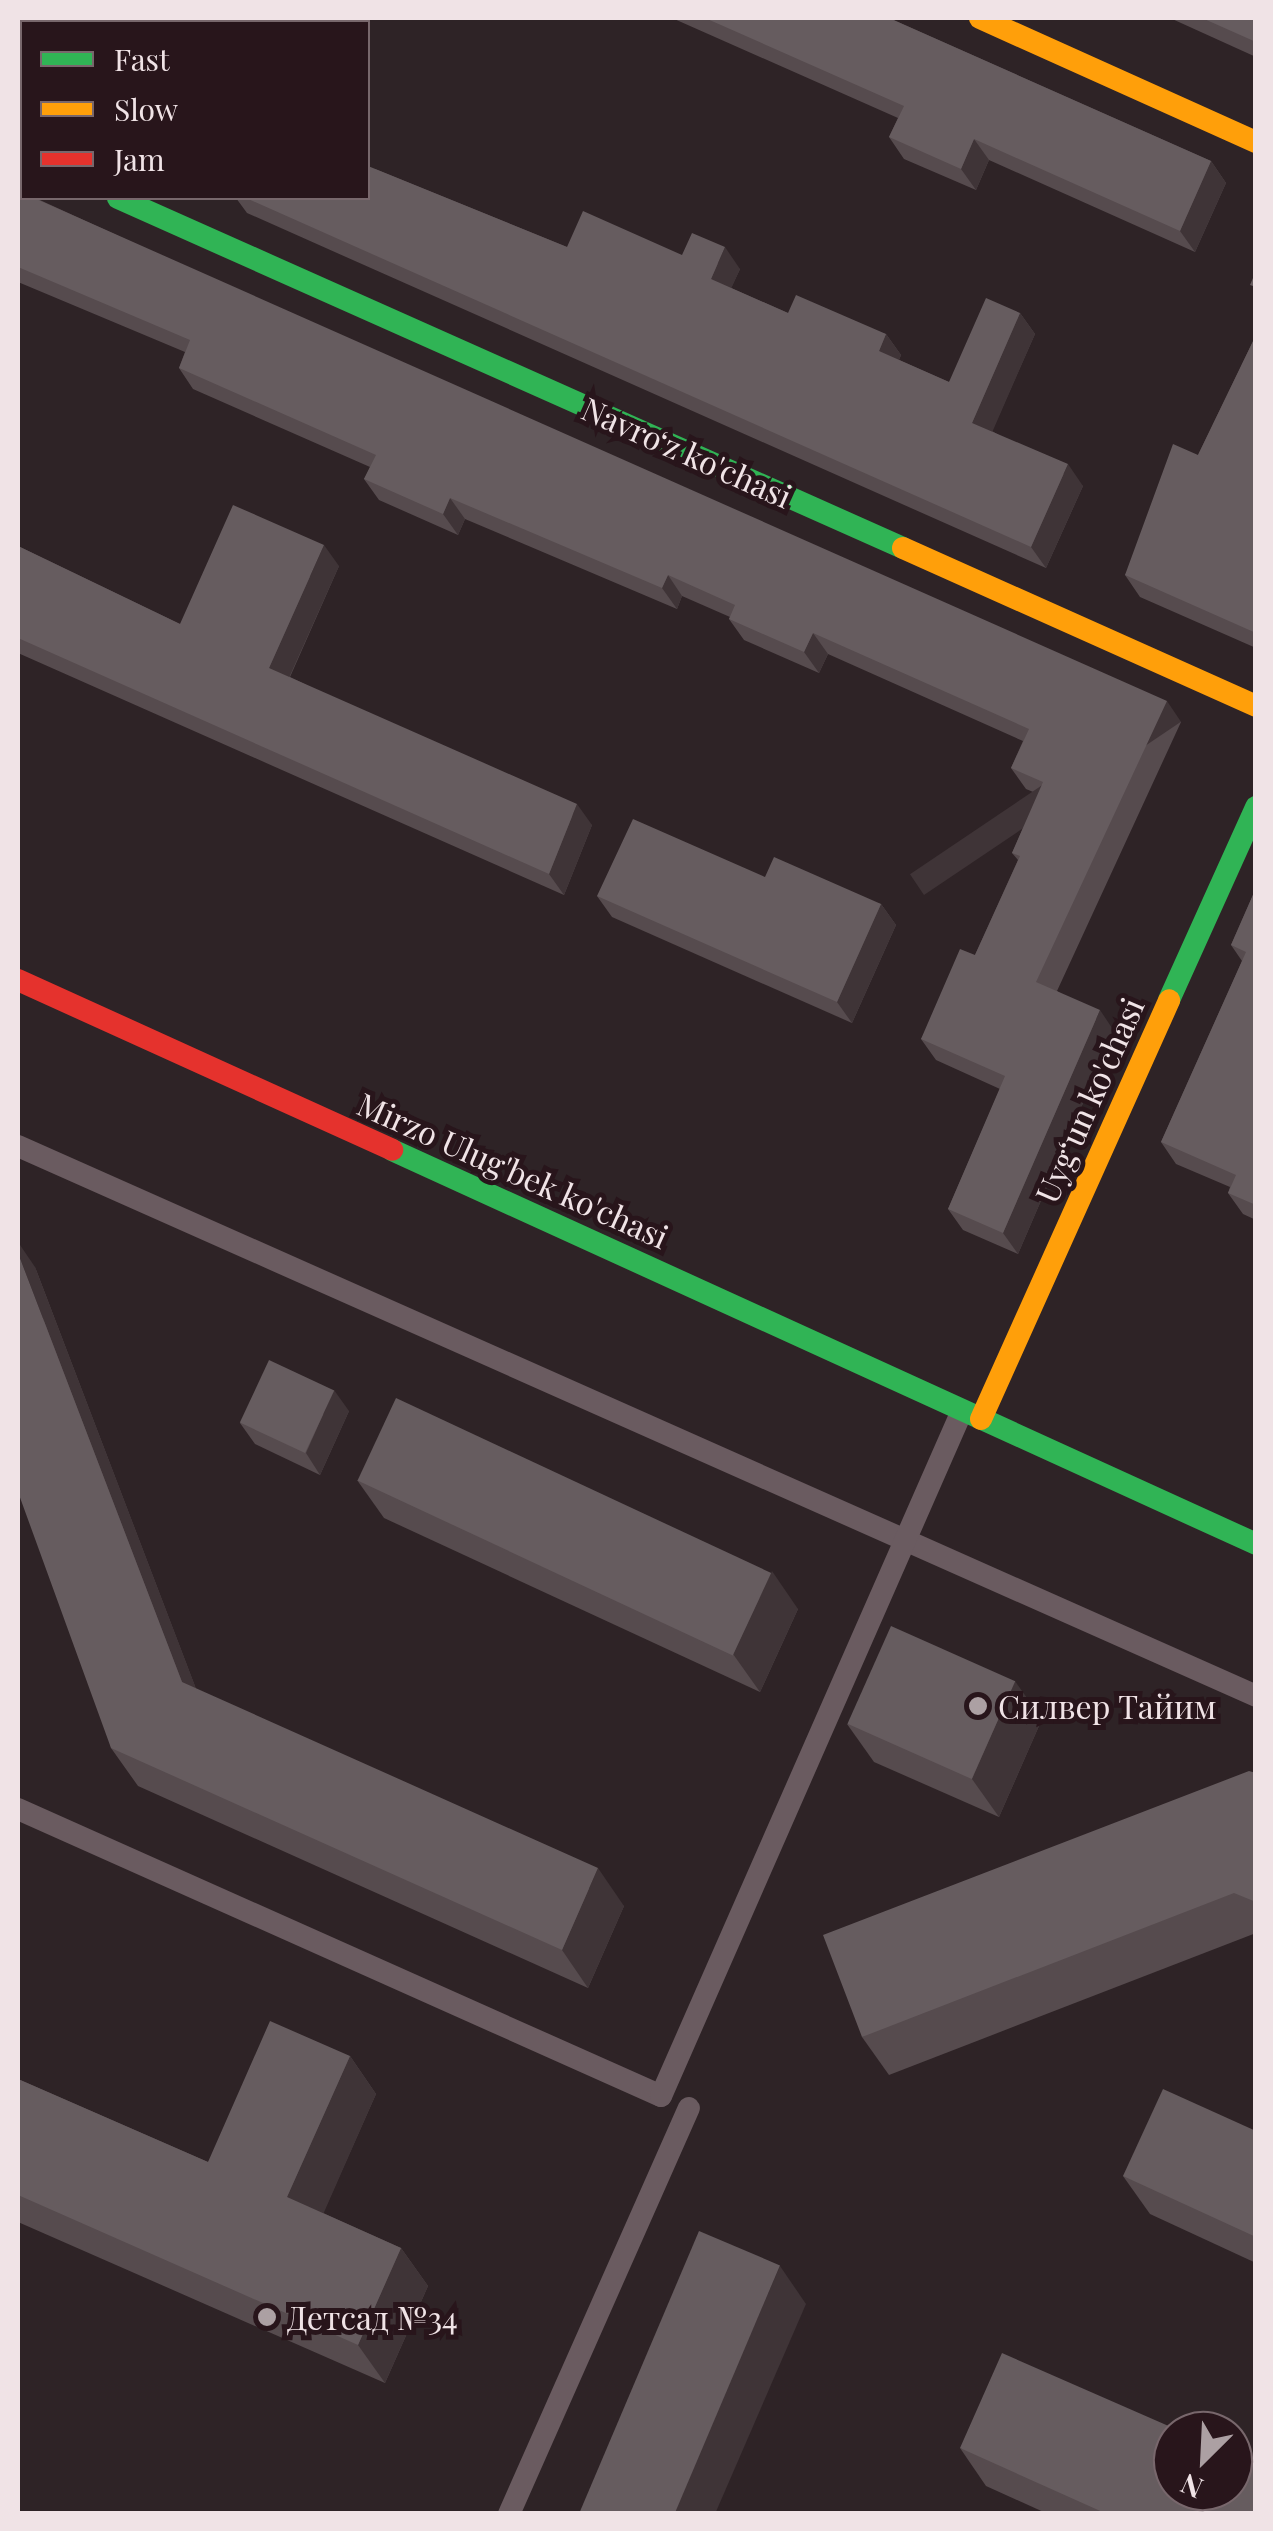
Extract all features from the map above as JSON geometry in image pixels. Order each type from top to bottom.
[{"type":"street","points":[[981,18],[1256,142]]},
{"type":"street","name":"Navro‘z ko'chasi","points":[[122,200],[1256,706]]},
{"type":"street","name":"Uyg‘un ko'chasi","points":[[972,1415],[1256,807]]},
{"type":"street","name":"Mirzo Ulug'bek ko'chasi","points":[[18,980],[1256,1544]]},
{"type":"lane","points":[[18,1146],[1256,1696]]},
{"type":"lane","points":[[18,1809],[661,2096],[908,1542],[972,1415]]},
{"type":"lane","points":[[509,2514],[689,2108]]},
{"type":"building","points":[[705,18],[889,18],[1211,161],[1180,231],[974,139],[961,169],[889,137],[904,106]]},
{"type":"building","points":[[1202,18],[1256,18],[1256,42]]},
{"type":"building","points":[[370,167],[567,247],[583,211],[682,255],[692,233],[725,247],[711,279],[788,313],[796,295],[886,334],[879,351],[949,382],[986,298],[1020,313],[972,423],[1068,464],[1031,547],[250,200],[370,200]]},
{"type":"building","points":[[18,190],[20,200],[39,200],[1167,701],[1036,982],[1100,1010],[1003,1233],[948,1209],[1005,1076],[921,1039],[960,949],[975,955],[1020,856],[1012,853],[1043,782],[1011,768],[1029,729],[813,633],[804,652],[729,619],[735,605],[668,575],[662,588],[450,498],[443,514],[364,479],[376,455],[179,368],[190,340],[18,267]]},
{"type":"building","points":[[1256,335],[1256,633],[1125,575],[1173,444],[1198,455]]},
{"type":"building","points":[[233,505],[324,545],[269,668],[577,804],[549,874],[18,638],[18,546],[180,624]]},
{"type":"building","points":[[633,819],[765,877],[774,857],[881,904],[837,1002],[597,896]]},
{"type":"building","points":[[1256,888],[1256,1205],[1228,1193],[1236,1175],[1161,1142],[1246,952],[1231,945]]},
{"type":"building","points":[[18,1253],[182,1682],[598,1868],[562,1950],[111,1748],[18,1492]]},
{"type":"building","points":[[269,1360],[334,1390],[305,1453],[240,1423]]},
{"type":"building","points":[[396,1398],[771,1573],[733,1655],[358,1480]]},
{"type":"building","points":[[891,1626],[1015,1681],[972,1779],[847,1724]]},
{"type":"building","points":[[1249,1771],[1256,1773],[1256,1902],[1234,1893],[862,2037],[823,1935]]},
{"type":"building","points":[[270,2021],[350,2056],[287,2197],[401,2248],[358,2345],[18,2195],[18,2079],[208,2162]]},
{"type":"building","points":[[1163,2089],[1256,2131],[1256,2237],[1123,2176]]},
{"type":"building","points":[[699,2231],[780,2265],[674,2514],[579,2514]]},
{"type":"building","points":[[1002,2353],[1153,2419],[1153,2511],[1253,2511],[1253,2464],[1256,2514],[1107,2514],[960,2448]]},
{"type":"traffic: fast","points":[[122,200],[903,548]]},
{"type":"traffic: fast","points":[[1169,1000],[1256,807]]},
{"type":"traffic: fast","points":[[392,1150],[1256,1544]]},
{"type":"traffic: slow","points":[[980,18],[1256,142]]},
{"type":"traffic: slow","points":[[903,548],[1256,706]]},
{"type":"traffic: slow","points":[[981,1419],[1169,1000]]},
{"type":"traffic: jam","points":[[18,980],[392,1150]]},
{"type":"place","name":"Силвер Тайим","points":[[978,1706]]},
{"type":"place","name":"Детсад №34","points":[[267,2317]]}]
